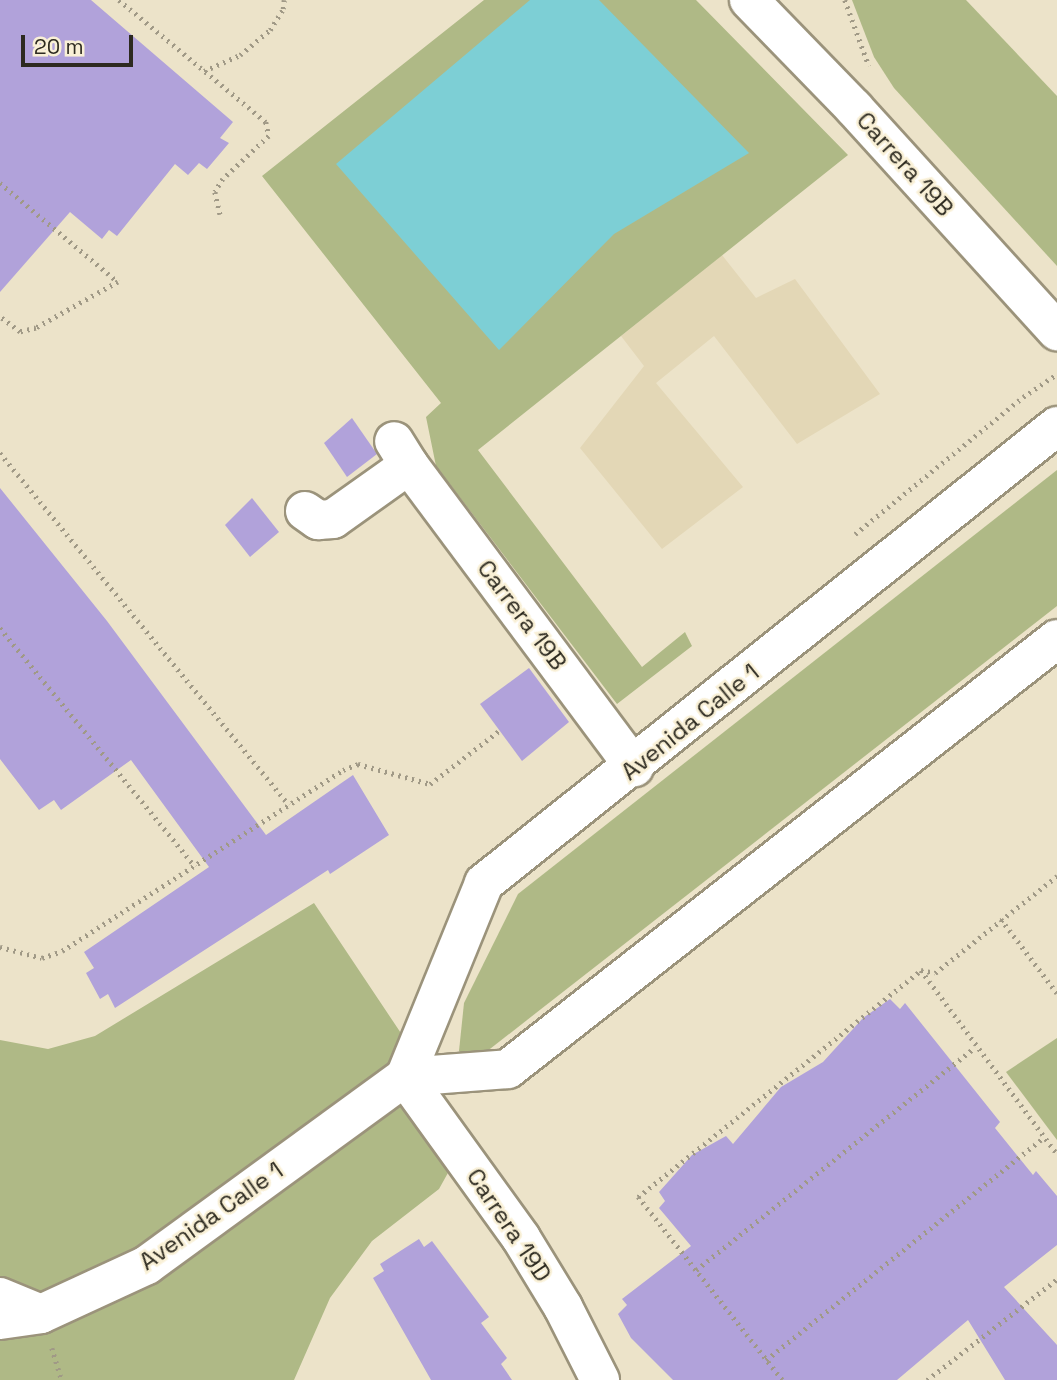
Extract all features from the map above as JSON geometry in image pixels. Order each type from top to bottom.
[{"type":"main road","name":"Carrera 19B","points":[[750,0],[854,108],[1057,331]]},
{"type":"main road","name":"Avenida Calle 1","points":[[0,1320],[41,1314],[147,1265],[404,1077],[484,883],[634,767],[1057,426]]},
{"type":"main road","name":"Carrera 19B","points":[[305,511],[318,520],[333,519],[401,452],[526,640],[634,767]]},
{"type":"main road","points":[[404,1077],[508,1069],[1057,639]]},
{"type":"main road","name":"Carrera 19D","points":[[404,1077],[520,1238],[564,1307],[600,1380]]},
{"type":"main road","points":[[0,1297],[41,1314]]},
{"type":"path","points":[[119,0],[267,122],[269,136],[215,192],[220,214]]},
{"type":"path","points":[[204,71],[240,55],[270,30],[283,9],[284,0]]},
{"type":"path","points":[[0,183],[118,282],[36,328],[20,332],[0,317]]},
{"type":"path","points":[[0,453],[289,805]]},
{"type":"path","points":[[0,628],[195,866]]},
{"type":"path","points":[[0,947],[42,958],[62,951],[289,805],[358,764],[430,784],[500,730]]},
{"type":"path","points":[[921,970],[935,973],[1057,876]]},
{"type":"path","points":[[1001,919],[1057,993]]},
{"type":"path","points":[[921,970],[975,1047],[1057,1154]]},
{"type":"path","points":[[782,1380],[638,1197],[921,970]]},
{"type":"path","points":[[696,1270],[975,1047]]},
{"type":"path","points":[[766,1360],[1044,1137]]},
{"type":"path","points":[[927,1380],[1057,1279]]},
{"type":"shaded area","points":[[722,255],[756,298],[795,279],[880,394],[797,444],[714,336],[656,383],[743,487],[662,549],[580,448],[644,366],[621,336]]},
{"type":"green space","points":[[484,0],[696,0],[848,155],[478,450],[642,667],[685,632],[692,646],[617,704],[436,466],[426,417],[441,403],[262,176]]},
{"type":"green space","points":[[852,0],[966,0],[1057,96],[1057,266],[894,88],[874,57]]},
{"type":"green space","points":[[1057,470],[1057,606],[472,1063],[459,1051],[464,1003],[518,894]]},
{"type":"green space","points":[[314,903],[469,1135],[439,1189],[372,1241],[330,1298],[294,1380],[0,1380],[0,1040],[48,1049],[95,1036]]},
{"type":"green space","points":[[1057,1038],[1057,1140],[1006,1072]]},
{"type":"water","points":[[530,0],[599,0],[749,153],[614,234],[499,350],[336,164]]},
{"type":"building","points":[[0,0],[91,0],[233,122],[220,138],[229,143],[207,169],[199,163],[188,175],[175,164],[117,236],[109,230],[102,239],[70,212],[0,292]]},
{"type":"building","points":[[352,418],[377,454],[347,477],[324,443]]},
{"type":"building","points":[[0,488],[107,621],[266,835],[353,775],[389,835],[330,874],[328,870],[115,1008],[108,994],[100,999],[86,973],[94,968],[84,952],[209,867],[131,760],[61,810],[54,800],[39,810],[0,759]]},
{"type":"building","points":[[252,498],[279,532],[250,557],[225,525]]},
{"type":"building","points":[[529,668],[569,722],[522,761],[480,704]]},
{"type":"building","points":[[890,999],[900,1009],[905,1003],[1000,1122],[995,1128],[1033,1175],[1036,1171],[1057,1196],[1057,1245],[1004,1287],[1057,1345],[1057,1380],[1005,1380],[968,1320],[897,1380],[673,1380],[631,1338],[618,1314],[627,1305],[622,1299],[691,1246],[659,1208],[665,1201],[659,1192],[692,1155],[726,1136],[733,1144],[781,1087],[823,1062],[863,1018]]},
{"type":"building","points":[[419,1239],[424,1247],[432,1241],[489,1317],[481,1323],[507,1358],[501,1364],[512,1380],[431,1380],[373,1278],[384,1271],[380,1264]]}]
